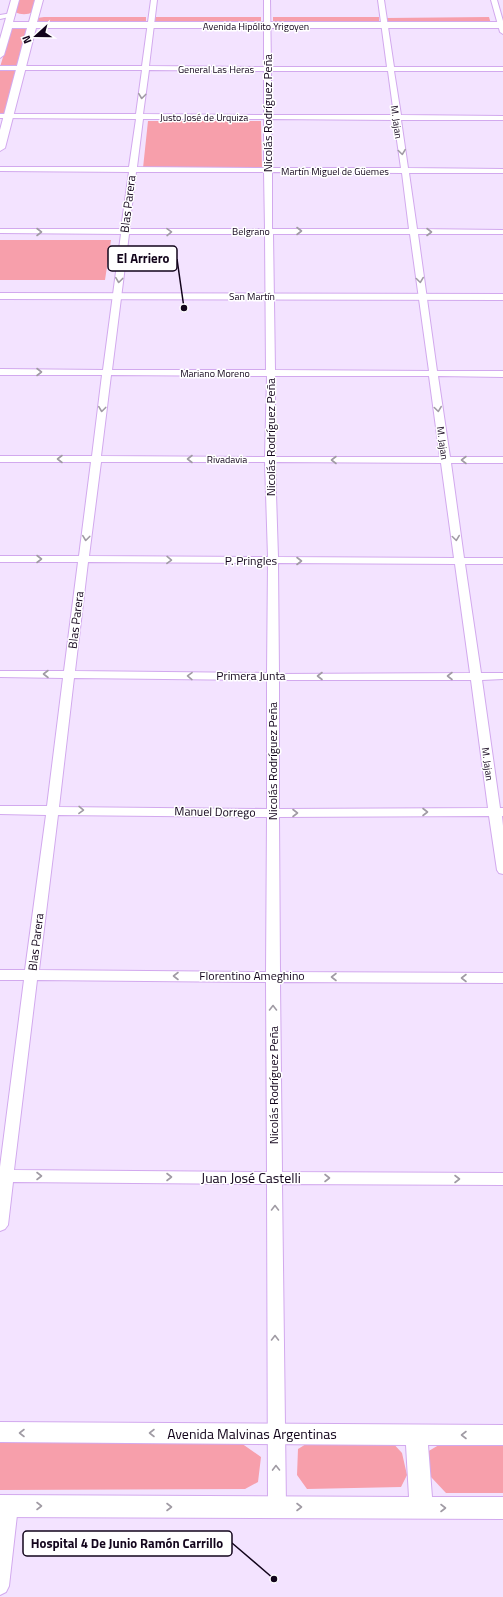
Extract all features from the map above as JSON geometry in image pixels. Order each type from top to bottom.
[{"type":"main road","points":[[16,0],[28,17]]},
{"type":"main road","points":[[0,148],[4,116],[21,68],[28,17],[39,0]]},
{"type":"main road","points":[[0,56],[4,23],[28,17]]},
{"type":"main road","name":"Avenida Hipólito Yrigoyen","points":[[4,23],[28,17],[267,18],[384,26],[502,28]]},
{"type":"main road","name":"San Martín","points":[[0,296],[503,297]]},
{"type":"main road","name":"Avenida Malvinas Argentinas","points":[[0,1432],[503,1435]]},
{"type":"main road","points":[[416,1435],[421,1508]]},
{"type":"main road","points":[[4,1506],[503,1508]]},
{"type":"street","name":"Blas Parera","points":[[0,1225],[3,1176],[32,975],[154,0]]},
{"type":"street","name":"Nicolás Rodríguez Peña","points":[[267,0],[268,231],[271,373],[270,459],[273,561],[272,813],[276,1507]]},
{"type":"street","name":"M. Jajan","points":[[380,0],[459,561],[476,676],[499,812],[503,870]]},
{"type":"street","points":[[494,0],[497,16],[502,28]]},
{"type":"street","points":[[0,17],[28,17]]},
{"type":"street","name":"General Las Heras","points":[[0,68],[503,69]]},
{"type":"street","name":"Justo José de Urquiza","points":[[4,116],[503,118]]},
{"type":"street","name":"Martín Miguel de Güemes","points":[[0,169],[503,171]]},
{"type":"street","name":"Belgrano","points":[[0,231],[503,232]]},
{"type":"street","name":"Mariano Moreno","points":[[0,372],[503,374]]},
{"type":"street","name":"Rivadavia","points":[[0,459],[503,460]]},
{"type":"street","name":"P. Pringles","points":[[0,559],[503,561]]},
{"type":"street","name":"Primera Junta","points":[[0,674],[503,676]]},
{"type":"street","name":"Manuel Dorrego","points":[[0,810],[272,813],[499,812]]},
{"type":"street","name":"Florentino Ameghino","points":[[0,975],[503,978]]},
{"type":"street","name":"Juan José Castelli","points":[[3,1176],[503,1179]]},
{"type":"street","points":[[0,1586],[4,1506]]},
{"type":"shaded area","points":[[19,0],[36,0],[33,12],[28,14],[20,14],[15,12]]},
{"type":"shaded area","points":[[146,17],[146,23],[42,23],[36,21],[37,18]]},
{"type":"shaded area","points":[[154,17],[261,17],[261,24],[154,24]]},
{"type":"shaded area","points":[[273,17],[379,17],[379,24],[273,24]]},
{"type":"shaded area","points":[[489,17],[491,24],[386,24],[385,18]]},
{"type":"shaded area","points":[[12,27],[29,27],[18,67],[0,67]]},
{"type":"shaded area","points":[[0,70],[17,70],[6,115],[0,115]]},
{"type":"shaded area","points":[[148,121],[261,121],[262,168],[143,168]]},
{"type":"shaded area","points":[[0,240],[111,240],[105,280],[0,280]]},
{"type":"shaded area","points":[[311,1441],[391,1441],[402,1453],[407,1475],[401,1487],[307,1489],[297,1475],[298,1449]]},
{"type":"shaded area","points":[[0,1442],[241,1443],[261,1457],[258,1482],[245,1489],[0,1490]]},
{"type":"shaded area","points":[[444,1442],[503,1442],[503,1493],[446,1493],[431,1477],[427,1452]]},
{"type":"place","name":"El Arriero","points":[[184,308]]},
{"type":"place","name":"Hospital 4 De Junio Ramón Carrillo","points":[[274,1579]]}]
